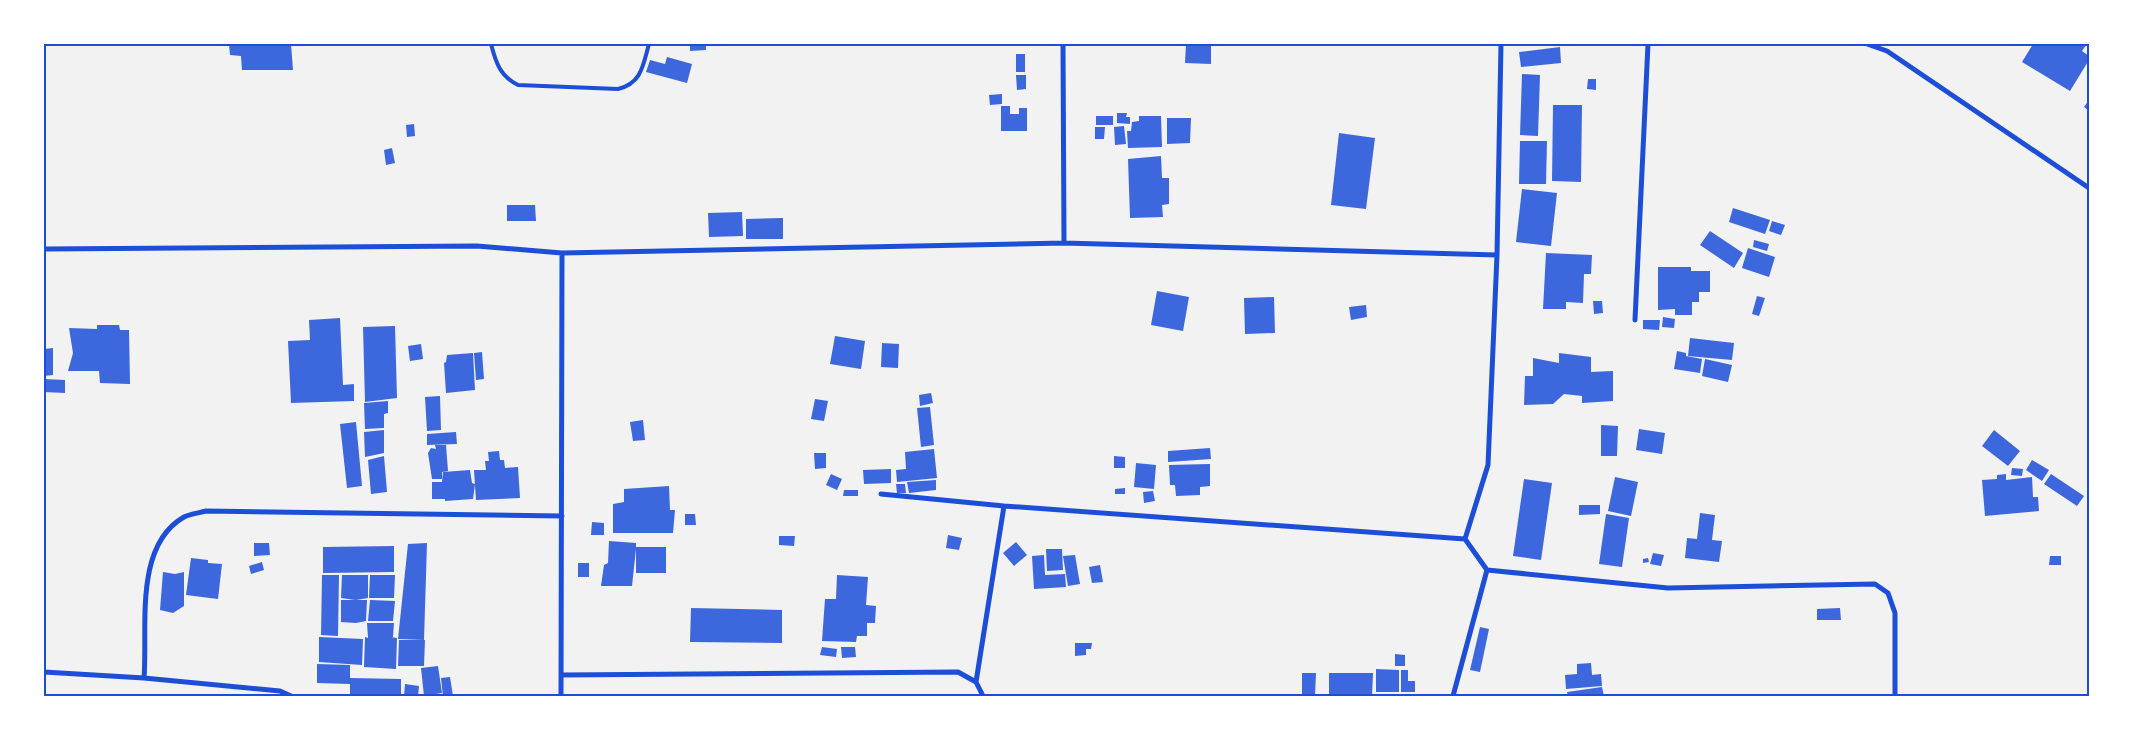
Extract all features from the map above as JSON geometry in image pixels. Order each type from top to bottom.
[{"type":"street","points":[[1063,44],[1064,243]]},
{"type":"street","points":[[1465,539],[1488,466],[1497,255],[1501,44]]},
{"type":"street","points":[[1635,320],[1648,44]]},
{"type":"street","points":[[1867,44],[1887,51],[2089,188]]},
{"type":"street","points":[[44,249],[477,246],[562,253],[1064,243],[1497,255]]},
{"type":"street","points":[[561,696],[562,253]]},
{"type":"street","points":[[881,494],[1004,506],[1465,539]]},
{"type":"street","points":[[976,682],[1004,506]]},
{"type":"street","points":[[144,678],[146,655],[144,612],[152,559],[163,535],[184,517],[206,511],[562,516]]},
{"type":"street","points":[[1465,539],[1487,570],[1668,588],[1875,584],[1888,593],[1895,613],[1895,696]]},
{"type":"street","points":[[1453,696],[1487,570]]},
{"type":"street","points":[[44,672],[144,678],[280,691],[291,696]]},
{"type":"street","points":[[561,675],[958,672],[976,682],[983,696]]},
{"type":"lane","points":[[491,44],[494,57],[505,79],[518,85],[618,89],[628,86],[638,79],[649,44]]},
{"type":"building","points":[[229,44],[291,44],[293,70],[242,70],[241,56],[230,55]]},
{"type":"building","points":[[690,44],[706,44],[706,50],[690,51]]},
{"type":"building","points":[[1186,44],[1211,45],[1211,64],[1185,63]]},
{"type":"building","points":[[2033,44],[2087,44],[2082,51],[2089,56],[2089,60],[2070,91],[2022,62]]},
{"type":"building","points":[[1560,47],[1561,63],[1521,67],[1519,52]]},
{"type":"building","points":[[1016,54],[1025,54],[1025,72],[1016,72]]},
{"type":"building","points":[[667,57],[692,64],[687,83],[646,72],[650,60],[665,64]]},
{"type":"building","points":[[1522,74],[1540,75],[1538,136],[1520,135]]},
{"type":"building","points":[[1016,75],[1026,75],[1026,89],[1017,90]]},
{"type":"building","points":[[1588,79],[1596,79],[1596,90],[1587,89]]},
{"type":"building","points":[[1002,94],[1002,104],[990,105],[989,95]]},
{"type":"building","points":[[2089,100],[2089,111],[2084,107]]},
{"type":"building","points":[[1553,105],[1582,105],[1581,182],[1552,181]]},
{"type":"building","points":[[1001,106],[1010,106],[1010,114],[1019,114],[1019,108],[1027,108],[1027,131],[1001,131]]},
{"type":"building","points":[[1117,113],[1127,113],[1126,117],[1130,117],[1130,124],[1117,123]]},
{"type":"building","points":[[1096,116],[1113,116],[1113,125],[1096,125]]},
{"type":"building","points":[[1139,116],[1161,116],[1162,147],[1128,148],[1127,131],[1131,131],[1132,122],[1139,121]]},
{"type":"building","points":[[1167,118],[1191,118],[1190,143],[1167,144]]},
{"type":"building","points":[[414,124],[415,136],[407,137],[406,125]]},
{"type":"building","points":[[1124,126],[1126,144],[1115,145],[1114,127]]},
{"type":"building","points":[[1095,127],[1105,127],[1104,139],[1095,139]]},
{"type":"building","points":[[1339,133],[1375,138],[1366,209],[1331,205]]},
{"type":"building","points":[[1520,141],[1547,141],[1546,184],[1519,184]]},
{"type":"building","points":[[392,148],[395,163],[386,165],[384,150]]},
{"type":"building","points":[[1161,156],[1162,178],[1169,178],[1169,204],[1162,205],[1163,217],[1130,218],[1128,159]]},
{"type":"building","points":[[1522,189],[1557,193],[1551,246],[1516,242]]},
{"type":"building","points":[[507,205],[535,205],[536,221],[507,221]]},
{"type":"building","points":[[1733,208],[1770,220],[1765,234],[1729,222]]},
{"type":"building","points":[[742,212],[743,236],[709,237],[708,213]]},
{"type":"building","points":[[783,218],[783,239],[746,239],[746,219]]},
{"type":"building","points":[[1772,221],[1785,225],[1781,235],[1769,231]]},
{"type":"building","points":[[1710,231],[1743,253],[1734,268],[1700,245]]},
{"type":"building","points":[[1754,240],[1769,244],[1767,251],[1753,247]]},
{"type":"building","points":[[1748,248],[1775,257],[1769,277],[1742,268]]},
{"type":"building","points":[[1546,253],[1592,255],[1591,274],[1584,274],[1583,303],[1566,302],[1566,309],[1543,309]]},
{"type":"building","points":[[1658,267],[1691,267],[1691,271],[1710,271],[1710,292],[1699,292],[1699,302],[1692,302],[1692,315],[1675,315],[1675,309],[1658,310]]},
{"type":"building","points":[[1157,291],[1189,297],[1183,331],[1151,325]]},
{"type":"building","points":[[1757,296],[1765,298],[1759,316],[1752,314]]},
{"type":"building","points":[[1274,297],[1275,333],[1245,334],[1244,298]]},
{"type":"building","points":[[1593,301],[1602,301],[1603,313],[1594,314]]},
{"type":"building","points":[[1366,305],[1367,317],[1351,320],[1349,307]]},
{"type":"building","points":[[1663,317],[1675,319],[1674,328],[1662,327]]},
{"type":"building","points":[[340,318],[343,385],[354,384],[354,401],[291,403],[288,341],[310,340],[309,320]]},
{"type":"building","points":[[1643,320],[1660,320],[1659,330],[1643,329]]},
{"type":"building","points":[[97,325],[119,325],[120,330],[129,330],[130,384],[100,383],[99,371],[68,371],[73,353],[69,328],[97,329]]},
{"type":"building","points":[[395,326],[397,398],[365,402],[363,327]]},
{"type":"building","points":[[835,336],[865,341],[861,369],[830,364]]},
{"type":"building","points":[[1690,338],[1734,343],[1732,360],[1688,356]]},
{"type":"building","points":[[882,343],[899,344],[898,368],[881,367]]},
{"type":"building","points":[[421,344],[423,359],[410,361],[408,346]]},
{"type":"building","points":[[53,348],[53,375],[44,376],[44,349]]},
{"type":"building","points":[[1677,351],[1686,353],[1686,356],[1702,359],[1700,373],[1674,369]]},
{"type":"building","points":[[482,352],[484,379],[476,380],[474,353]]},
{"type":"building","points":[[473,353],[475,390],[446,393],[444,363],[446,362],[447,355]]},
{"type":"building","points":[[1559,353],[1591,357],[1591,372],[1613,371],[1613,401],[1582,403],[1582,396],[1564,394],[1553,404],[1524,405],[1525,376],[1533,376],[1533,358],[1559,363]]},
{"type":"building","points":[[1705,359],[1732,365],[1728,382],[1702,376]]},
{"type":"building","points":[[44,379],[65,380],[65,393],[44,392]]},
{"type":"building","points":[[931,393],[933,403],[920,406],[919,395]]},
{"type":"building","points":[[440,396],[441,430],[427,431],[425,397]]},
{"type":"building","points":[[815,399],[828,401],[824,421],[811,419]]},
{"type":"building","points":[[388,401],[388,413],[384,414],[384,428],[365,429],[364,403]]},
{"type":"building","points":[[930,407],[934,445],[921,447],[917,408]]},
{"type":"building","points":[[643,420],[645,440],[633,441],[630,422]]},
{"type":"building","points":[[356,422],[362,486],[347,488],[340,424]]},
{"type":"building","points":[[1601,425],[1618,426],[1617,456],[1601,456]]},
{"type":"building","points":[[1639,429],[1665,433],[1662,454],[1636,450]]},
{"type":"building","points":[[384,430],[384,453],[365,457],[364,432]]},
{"type":"building","points":[[1994,430],[2020,451],[2008,466],[1982,446]]},
{"type":"building","points":[[456,432],[457,444],[427,445],[427,434]]},
{"type":"building","points":[[435,445],[446,445],[448,471],[442,472],[442,479],[432,479],[428,453],[431,448],[436,449]]},
{"type":"building","points":[[1210,448],[1211,459],[1168,462],[1168,451]]},
{"type":"building","points":[[934,449],[937,478],[897,482],[896,470],[906,469],[905,452]]},
{"type":"building","points":[[499,451],[500,460],[504,460],[505,468],[518,467],[520,498],[476,500],[474,470],[486,470],[485,461],[489,461],[488,452]]},
{"type":"building","points":[[814,453],[826,453],[826,468],[815,469]]},
{"type":"building","points":[[384,456],[387,492],[371,494],[368,460]]},
{"type":"building","points":[[1114,456],[1125,457],[1125,468],[1114,468]]},
{"type":"building","points":[[2032,460],[2049,470],[2042,481],[2026,470]]},
{"type":"building","points":[[1136,463],[1156,465],[1154,489],[1134,487]]},
{"type":"building","points":[[1210,464],[1210,486],[1200,487],[1200,495],[1176,496],[1175,485],[1170,485],[1169,465]]},
{"type":"building","points":[[2012,468],[2023,469],[2022,476],[2011,475]]},
{"type":"building","points":[[891,469],[891,483],[864,484],[863,470]]},
{"type":"building","points":[[470,470],[472,483],[475,484],[473,499],[445,501],[445,499],[432,499],[432,482],[442,482],[443,472]]},
{"type":"building","points":[[831,474],[842,479],[837,490],[826,485]]},
{"type":"building","points":[[2006,474],[2006,480],[2032,477],[2033,497],[2038,497],[2039,511],[1985,516],[1982,480],[1997,479],[1997,475]]},
{"type":"building","points":[[2051,474],[2084,496],[2077,506],[2044,484]]},
{"type":"building","points":[[1615,477],[1638,482],[1631,516],[1608,511]]},
{"type":"building","points":[[1524,479],[1552,483],[1541,560],[1513,556]]},
{"type":"building","points":[[936,480],[936,490],[909,493],[907,482]]},
{"type":"building","points":[[896,484],[905,484],[906,493],[897,493]]},
{"type":"building","points":[[669,486],[670,510],[675,510],[673,533],[613,533],[613,504],[624,502],[624,489]]},
{"type":"building","points":[[1125,488],[1125,494],[1115,494],[1115,489]]},
{"type":"building","points":[[844,490],[858,490],[858,496],[843,496]]},
{"type":"building","points":[[1153,491],[1155,501],[1144,503],[1143,492]]},
{"type":"building","points":[[1579,505],[1600,505],[1600,514],[1579,515]]},
{"type":"building","points":[[1700,513],[1715,515],[1712,540],[1722,541],[1719,562],[1685,558],[1687,538],[1697,539]]},
{"type":"building","points":[[685,514],[695,514],[696,525],[685,525]]},
{"type":"building","points":[[1606,514],[1629,518],[1622,567],[1599,564]]},
{"type":"building","points":[[592,522],[604,523],[604,535],[591,535]]},
{"type":"building","points":[[948,535],[962,538],[959,550],[946,548]]},
{"type":"building","points":[[779,536],[795,536],[794,546],[779,545]]},
{"type":"building","points":[[609,541],[636,543],[636,547],[666,547],[666,573],[636,573],[636,549],[632,586],[601,586],[604,565],[608,563]]},
{"type":"building","points":[[1016,542],[1027,555],[1014,566],[1003,553]]},
{"type":"building","points":[[254,543],[269,543],[270,555],[254,556]]},
{"type":"building","points":[[427,543],[424,640],[398,639],[408,544]]},
{"type":"building","points":[[394,546],[394,572],[323,573],[323,547]]},
{"type":"building","points":[[1046,549],[1062,549],[1063,570],[1047,571]]},
{"type":"building","points":[[1653,553],[1664,555],[1661,566],[1650,564]]},
{"type":"building","points":[[1044,555],[1045,575],[1065,574],[1066,587],[1034,589],[1032,556]]},
{"type":"building","points":[[1075,555],[1080,584],[1068,586],[1063,556]]},
{"type":"building","points":[[2050,556],[2061,556],[2061,565],[2049,565]]},
{"type":"building","points":[[191,558],[208,560],[208,563],[222,564],[218,599],[186,595]]},
{"type":"building","points":[[1648,558],[1649,562],[1643,563],[1643,559]]},
{"type":"building","points":[[262,562],[264,570],[251,574],[249,566]]},
{"type":"building","points":[[578,563],[589,563],[589,577],[578,577]]},
{"type":"building","points":[[1100,565],[1103,582],[1092,583],[1089,567]]},
{"type":"building","points":[[163,572],[175,574],[184,572],[184,606],[173,613],[160,610]]},
{"type":"building","points":[[322,575],[339,575],[338,636],[321,635]]},
{"type":"building","points":[[342,575],[368,575],[368,598],[356,600],[367,600],[366,621],[356,623],[341,622],[341,600],[355,600],[341,598]]},
{"type":"building","points":[[370,575],[395,575],[394,598],[369,598]]},
{"type":"building","points":[[837,575],[868,577],[866,605],[876,606],[875,623],[867,623],[867,636],[857,636],[856,642],[822,641],[825,599],[836,599]]},
{"type":"building","points":[[370,600],[395,601],[393,621],[368,621]]},
{"type":"building","points":[[691,608],[782,610],[782,643],[690,642]]},
{"type":"building","points":[[1840,608],[1841,620],[1817,620],[1817,609]]},
{"type":"building","points":[[367,623],[394,623],[393,637],[391,637],[397,638],[396,669],[364,667],[365,637],[368,638]]},
{"type":"building","points":[[1480,627],[1489,629],[1480,672],[1470,670]]},
{"type":"building","points":[[319,637],[363,639],[362,665],[319,662]]},
{"type":"building","points":[[399,640],[425,640],[424,666],[398,666]]},
{"type":"building","points":[[1075,643],[1092,643],[1091,649],[1086,649],[1086,655],[1075,656]]},
{"type":"building","points":[[822,647],[837,649],[836,657],[820,655]]},
{"type":"building","points":[[841,647],[855,647],[856,657],[842,658]]},
{"type":"building","points":[[1395,654],[1405,655],[1405,666],[1395,666]]},
{"type":"building","points":[[1591,663],[1592,675],[1601,674],[1602,686],[1566,689],[1565,675],[1577,674],[1577,664]]},
{"type":"building","points":[[317,664],[350,665],[350,678],[401,679],[401,696],[350,696],[350,684],[317,683]]},
{"type":"building","points":[[438,666],[442,693],[424,696],[421,668]]},
{"type":"building","points":[[1376,669],[1399,670],[1399,692],[1376,692]]},
{"type":"building","points":[[1401,670],[1408,670],[1408,681],[1415,681],[1415,692],[1401,692]]},
{"type":"building","points":[[1302,673],[1316,673],[1315,696],[1302,696]]},
{"type":"building","points":[[1329,673],[1373,673],[1372,696],[1329,696]]},
{"type":"building","points":[[450,677],[453,696],[443,696],[441,678]]},
{"type":"building","points":[[405,684],[419,686],[418,696],[404,696]]},
{"type":"building","points":[[1602,687],[1604,696],[1568,696],[1567,692]]}]
